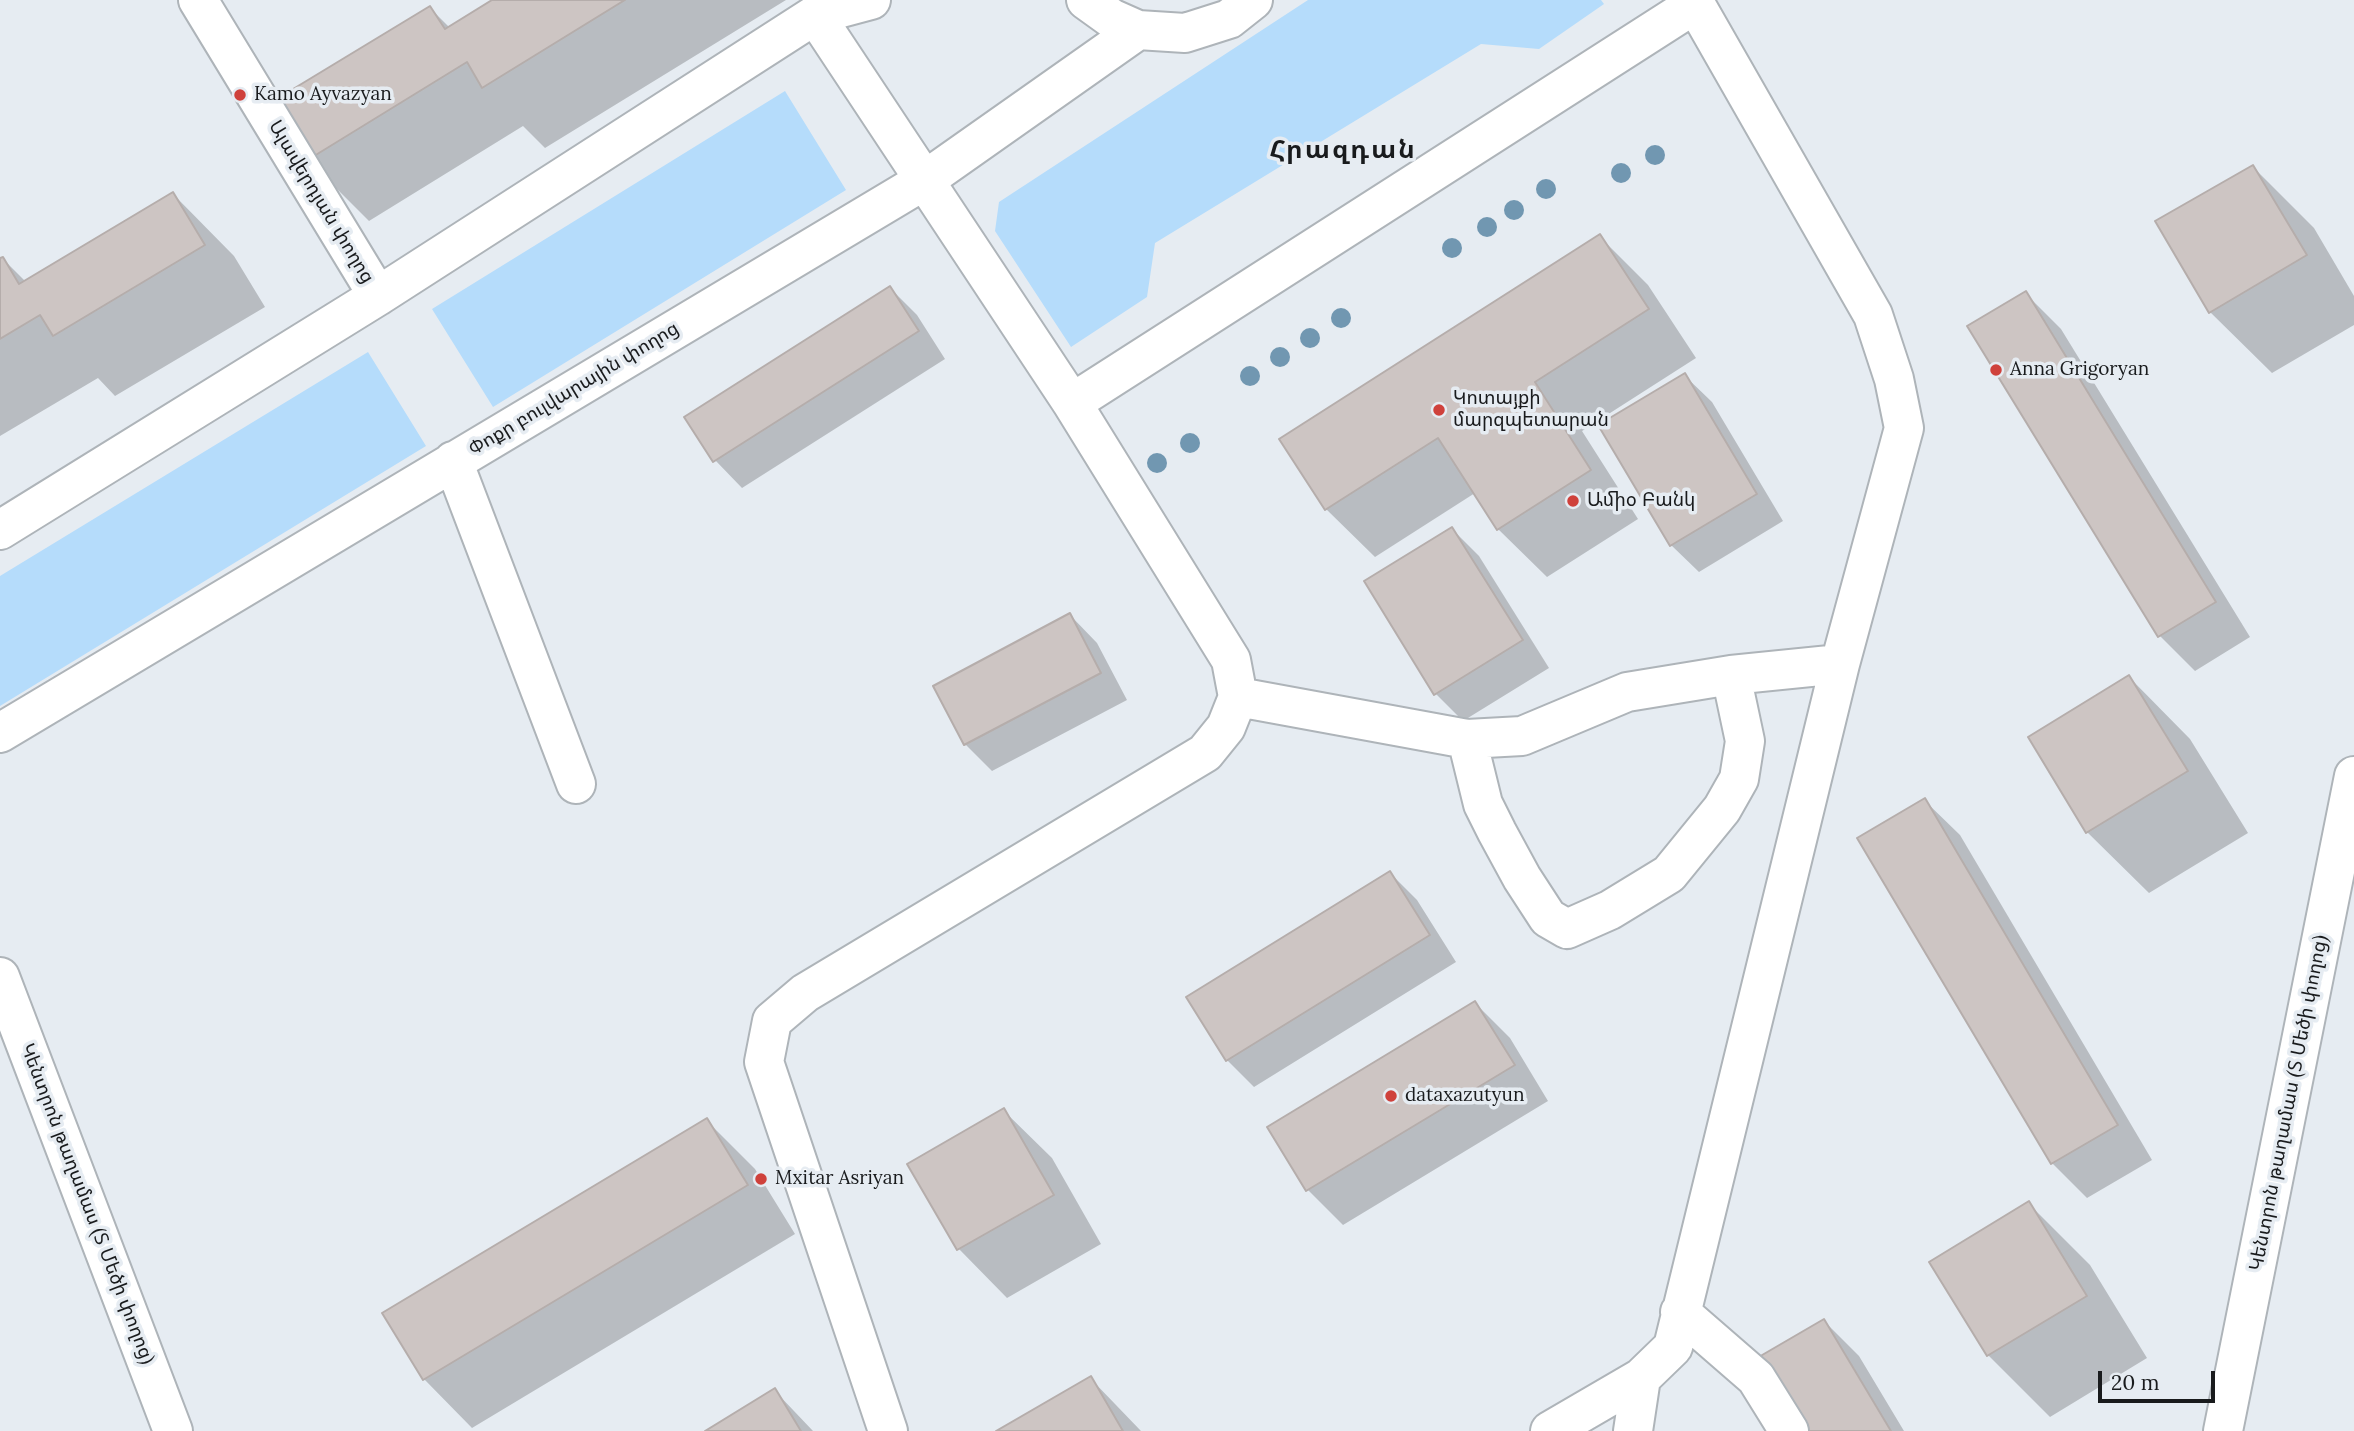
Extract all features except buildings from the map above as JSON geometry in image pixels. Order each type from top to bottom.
[{"type":"street","name":"Ալավերդյան փողոց","points":[[198,0],[378,296]]},
{"type":"street","points":[[0,530],[378,296],[815,15],[871,0]]},
{"type":"street","points":[[1086,0],[1111,18],[1138,30],[1185,33],[1229,19],[1253,0]]},
{"type":"street","points":[[1072,403],[1694,2],[1873,315],[1894,379],[1904,428],[1840,664],[1673,1347],[1641,1378],[1550,1431]]},
{"type":"street","points":[[815,15],[1072,403],[1231,660],[1238,697],[1226,727],[1205,753],[805,993],[772,1021],[765,1062],[888,1431]]},
{"type":"street","name":"Փոքր բուլվարային փողոց","points":[[0,733],[925,180],[1138,30]]},
{"type":"street","points":[[453,461],[576,784]]},
{"type":"street","points":[[1238,697],[1467,739],[1522,736],[1627,692],[1731,675],[1840,664]]},
{"type":"street","points":[[1467,739],[1483,804],[1497,832],[1548,918],[1567,929],[1610,910],[1669,874],[1722,809],[1739,779],[1745,741],[1731,675]]},
{"type":"street","name":"Կենտրոն թաղամաս (Տ Մեծի փողոց)","points":[[2224,1431],[2347,846],[2354,776]]},
{"type":"street","name":"Կենտրոն թաղամաս (Տ Մեծի փողոց)","points":[[0,977],[173,1431]]},
{"type":"street","points":[[1680,1312],[1756,1378],[1789,1431]]},
{"type":"street","points":[[1633,1431],[1641,1378]]},
{"type":"shaded area","points":[[1308,0],[1601,0],[1604,4],[1539,49],[1481,44],[1155,243],[1147,297],[1071,347],[995,231],[999,202]]},
{"type":"shaded area","points":[[785,91],[846,190],[493,407],[432,309]]},
{"type":"shaded area","points":[[368,352],[426,446],[0,706],[0,576]]},
{"type":"place","name":"Kamo Ayvazyan","points":[[240,95]]},
{"type":"place","name":"Anna Grigoryan","points":[[1996,370]]},
{"type":"place","name":"Կոտայքի մարզպետարան","points":[[1439,410]]},
{"type":"place","name":"Ամիօ Բանկ","points":[[1573,501]]},
{"type":"place","name":"dataxazutyun","points":[[1391,1096]]},
{"type":"place","name":"Mxitar Asriyan","points":[[761,1179]]},
{"type":"district","name":"Հրազդան","points":[[1343,151]]}]
